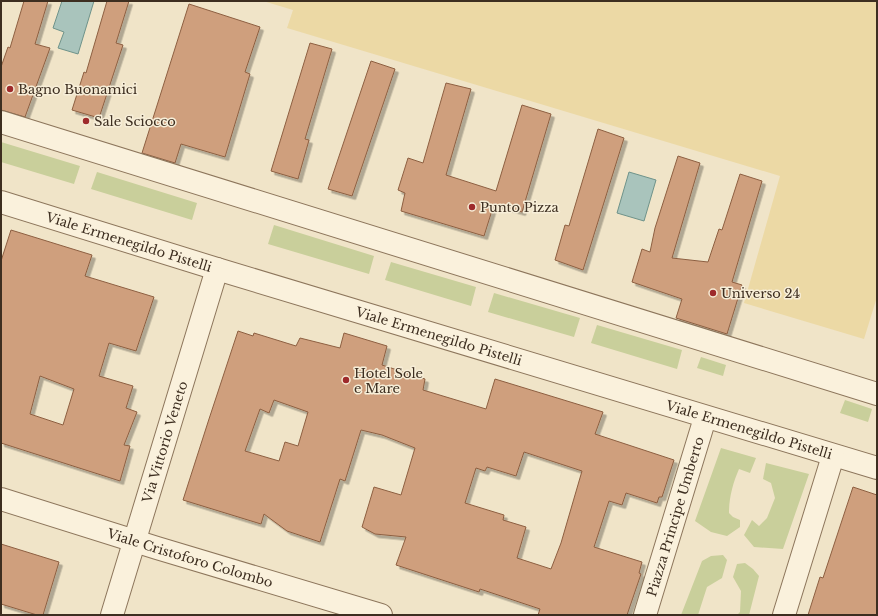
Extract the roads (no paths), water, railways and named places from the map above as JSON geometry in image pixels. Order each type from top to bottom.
[{"type":"street","points":[[1,122],[877,394]]},
{"type":"street","name":"Viale Ermenegildo Pistelli","points":[[1,202],[705,418],[877,468]]},
{"type":"street","name":"Via Vittorio Veneto","points":[[112,615],[217,269]]},
{"type":"street","name":"Piazza Principe Umberto","points":[[645,615],[705,418]]},
{"type":"street","points":[[784,615],[833,456]]},
{"type":"street","name":"Viale Cristoforo Colombo","points":[[1,499],[381,615]]},
{"type":"water","points":[[62,1],[94,1],[78,54],[58,48],[64,32],[53,28]]},
{"type":"water","points":[[629,172],[656,180],[644,221],[617,213]]},
{"type":"place","name":"Bagno Buonamici","points":[[10,89]]},
{"type":"place","name":"Sale Sciocco","points":[[86,121]]},
{"type":"place","name":"Punto Pizza","points":[[472,207]]},
{"type":"place","name":"Universo 24","points":[[713,293]]},
{"type":"place","name":"Hotel Sole e Mare","points":[[346,380]]}]
